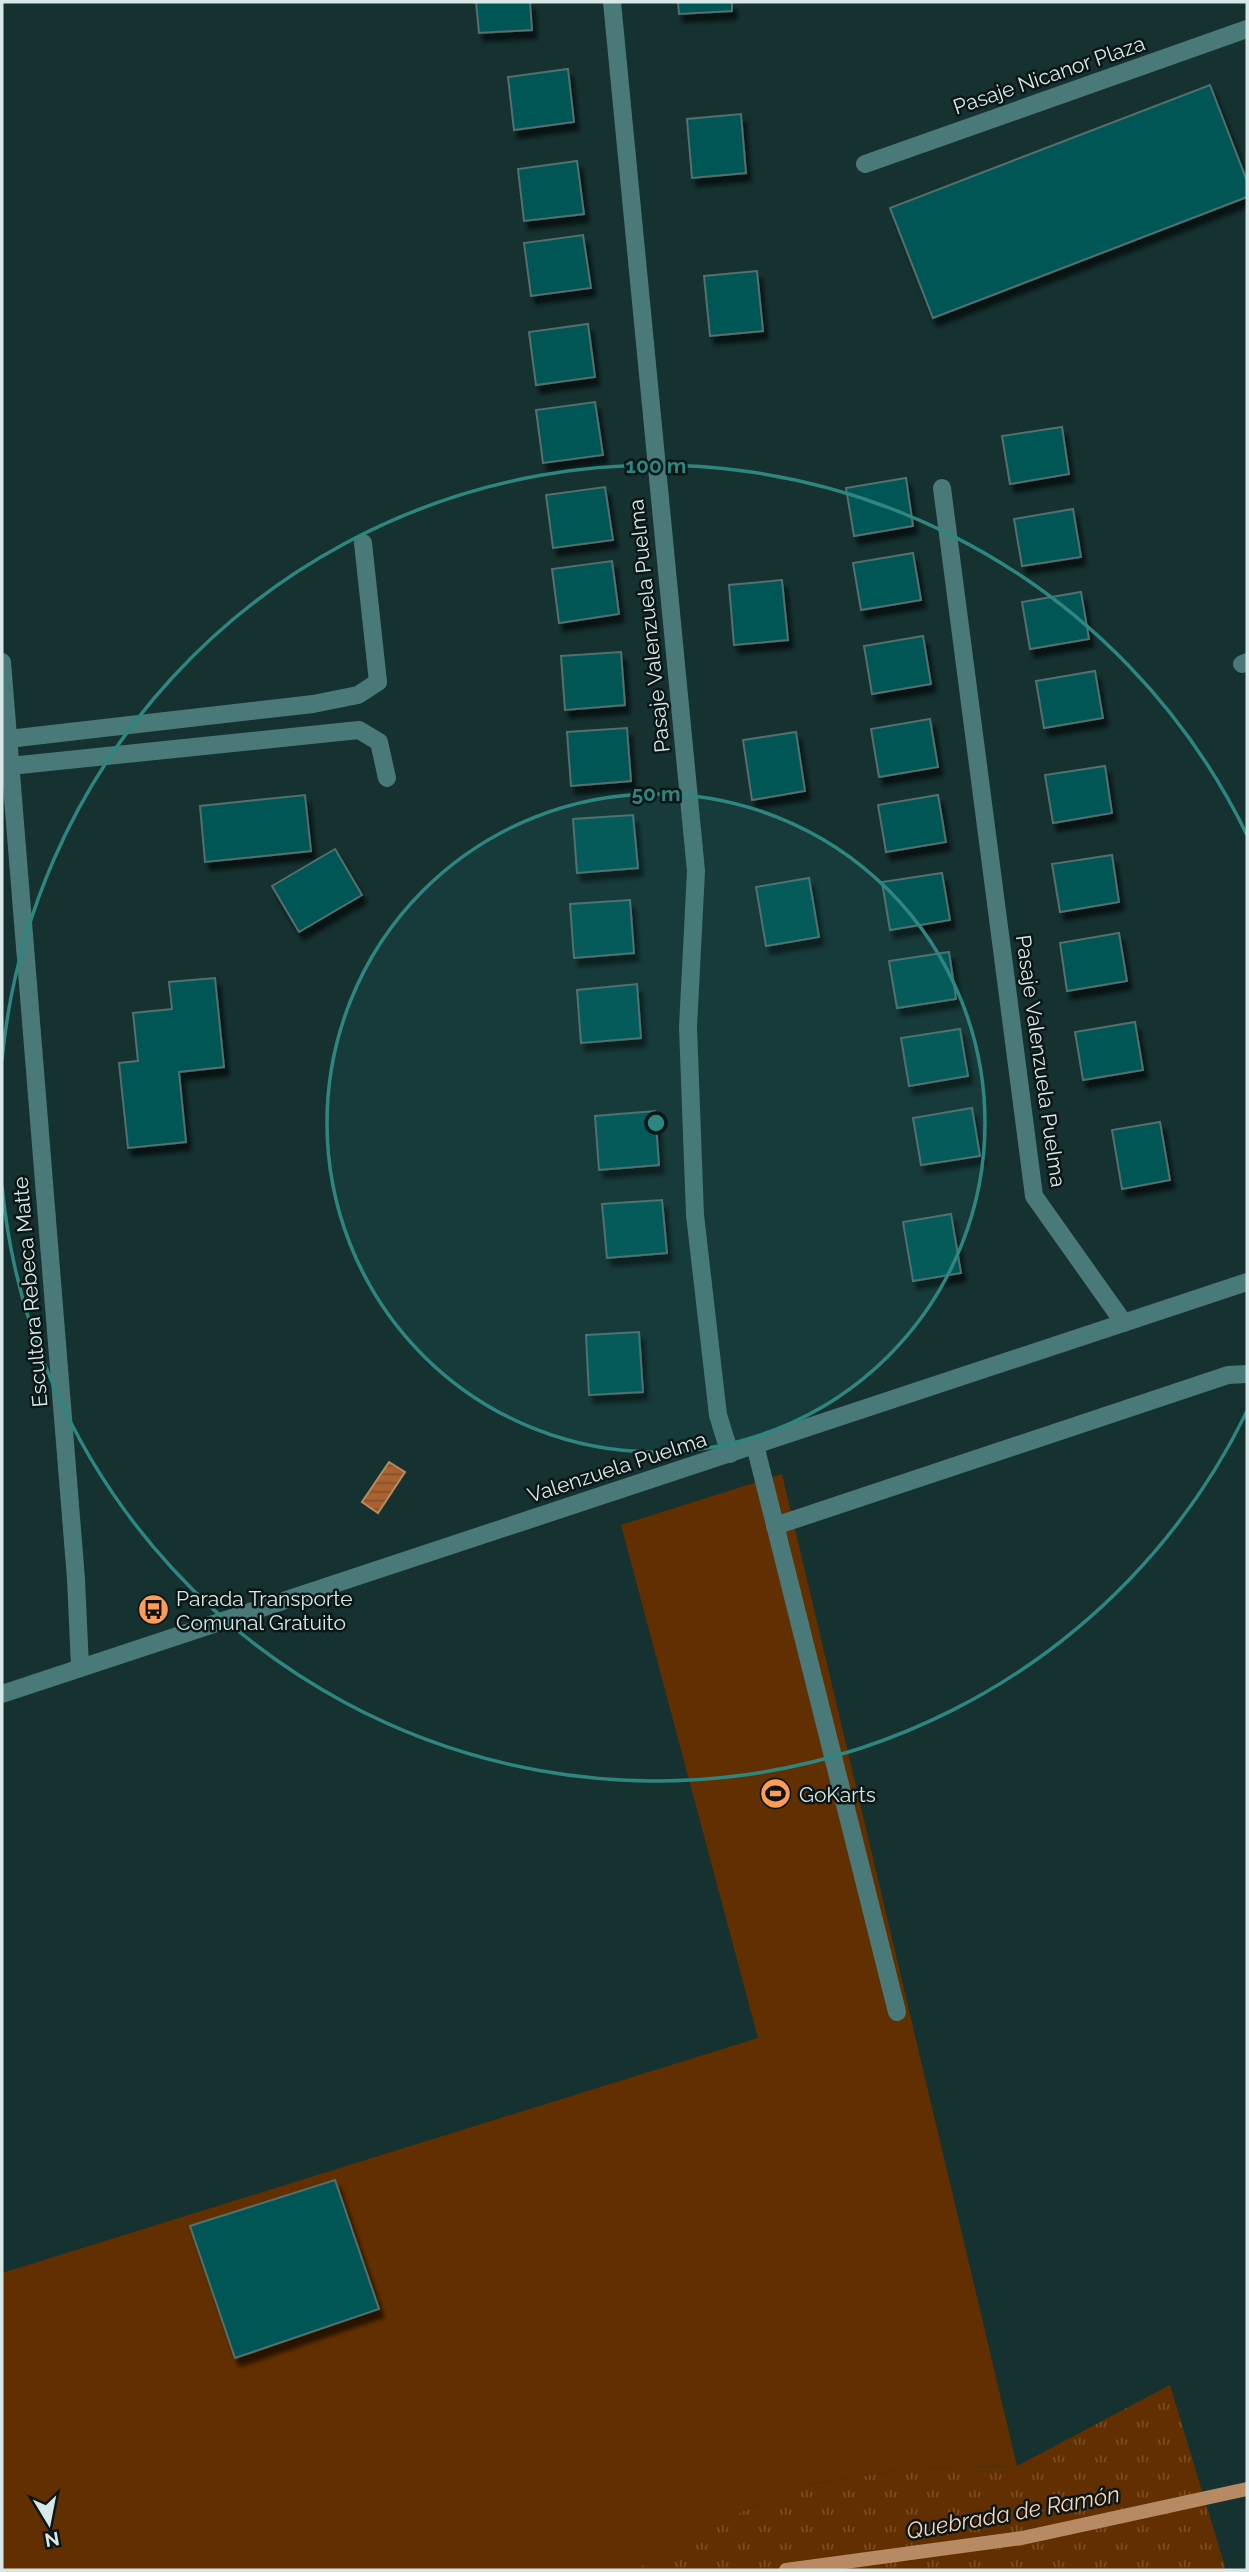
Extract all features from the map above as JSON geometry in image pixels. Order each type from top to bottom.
[{"type":"street","name":"Pasaje Valenzuela Puelma","points":[[612,2],[696,871],[688,1027],[695,1215],[718,1415],[730,1454]]},
{"type":"street","name":"Pasaje Nicanor Plaza","points":[[865,164],[1247,29]]},
{"type":"street","name":"Pasaje Valenzuela Puelma","points":[[942,488],[1034,1196],[1124,1323]]},
{"type":"street","points":[[8,739],[313,704],[358,695],[378,682],[363,543]]},
{"type":"street","name":"Escultora Rebeca Matte","points":[[2,662],[10,766],[9,831],[75,1565],[80,1667]]},
{"type":"street","points":[[10,766],[359,730],[370,734],[379,742],[387,778]]},
{"type":"street","name":"Valenzuela Puelma","points":[[2,1694],[1247,1283]]},
{"type":"street","points":[[775,1526],[1228,1376],[1247,1374]]},
{"type":"street","points":[[755,1446],[897,2012]]},
{"type":"green space","name":"GoKarts","points":[[782,1474],[1017,2466],[914,2468],[798,2486],[693,2534],[635,2570],[2,2570],[2,2273],[758,2038],[621,1525]]},
{"type":"green space","points":[[1170,2385],[1226,2570],[635,2570],[692,2534],[798,2486],[914,2468],[1017,2466]]},
{"type":"shaded area","points":[[389,1462],[405,1472],[378,1513],[362,1502]]},
{"type":"building","points":[[476,2],[530,2],[532,30],[479,33]]},
{"type":"building","points":[[678,2],[732,2],[732,11],[679,14]]},
{"type":"building","points":[[568,69],[574,122],[514,130],[508,77]]},
{"type":"building","points":[[1210,85],[1247,181],[1247,197],[933,318],[890,208]]},
{"type":"building","points":[[741,114],[746,173],[692,178],[687,119]]},
{"type":"building","points":[[577,161],[584,214],[524,221],[518,169]]},
{"type":"building","points":[[583,235],[591,288],[531,296],[524,243]]},
{"type":"building","points":[[757,271],[763,331],[710,336],[704,276]]},
{"type":"building","points":[[588,324],[595,377],[536,385],[529,332]]},
{"type":"building","points":[[595,402],[603,455],[543,463],[536,410]]},
{"type":"building","points":[[1062,427],[1069,474],[1010,484],[1002,436]]},
{"type":"building","points":[[906,478],[913,526],[854,536],[846,488]]},
{"type":"building","points":[[605,487],[613,540],[553,548],[546,495]]},
{"type":"building","points":[[1073,509],[1081,557],[1022,566],[1014,519]]},
{"type":"building","points":[[913,553],[921,600],[861,610],[853,563]]},
{"type":"building","points":[[612,561],[619,614],[559,623],[552,569]]},
{"type":"building","points":[[782,580],[788,640],[734,645],[729,585]]},
{"type":"building","points":[[1081,592],[1089,639],[1030,649],[1022,602]]},
{"type":"building","points":[[923,636],[931,684],[872,694],[864,646]]},
{"type":"building","points":[[621,652],[625,705],[565,710],[561,656]]},
{"type":"building","points":[[1095,671],[1103,718],[1044,728],[1036,681]]},
{"type":"building","points":[[930,719],[938,767],[879,777],[871,729]]},
{"type":"building","points":[[627,728],[631,781],[571,786],[567,732]]},
{"type":"building","points":[[796,732],[805,791],[752,800],[743,740]]},
{"type":"building","points":[[1105,766],[1112,813],[1053,823],[1045,775]]},
{"type":"building","points":[[305,795],[311,851],[205,862],[200,806]]},
{"type":"building","points":[[938,795],[946,842],[886,852],[878,805]]},
{"type":"building","points":[[633,815],[638,868],[577,873],[573,819]]},
{"type":"building","points":[[335,849],[362,895],[299,932],[272,886]]},
{"type":"building","points":[[1112,855],[1119,902],[1060,912],[1052,864]]},
{"type":"building","points":[[942,873],[950,920],[890,930],[882,882]]},
{"type":"building","points":[[809,878],[819,937],[766,946],[756,887]]},
{"type":"building","points":[[630,900],[634,953],[574,958],[570,904]]},
{"type":"building","points":[[1119,933],[1127,981],[1067,991],[1060,943]]},
{"type":"building","points":[[949,952],[956,999],[897,1008],[889,961]]},
{"type":"building","points":[[215,978],[224,1067],[179,1072],[186,1142],[128,1148],[119,1063],[138,1061],[133,1013],[172,1009],[169,982]]},
{"type":"building","points":[[637,984],[641,1038],[581,1043],[577,990]]},
{"type":"building","points":[[1135,1022],[1143,1070],[1083,1080],[1075,1032]]},
{"type":"building","points":[[960,1029],[968,1076],[909,1086],[901,1038]]},
{"type":"building","points":[[972,1108],[980,1156],[921,1165],[913,1118]]},
{"type":"building","points":[[655,1111],[659,1165],[599,1170],[595,1116]]},
{"type":"building","points":[[1160,1122],[1170,1180],[1122,1189],[1112,1130]]},
{"type":"building","points":[[662,1200],[667,1253],[607,1258],[602,1204]]},
{"type":"building","points":[[951,1214],[961,1273],[913,1281],[903,1222]]},
{"type":"building","points":[[639,1332],[643,1392],[589,1395],[586,1335]]},
{"type":"building","points":[[335,2180],[379,2309],[235,2358],[190,2226]]},
{"type":"waterway","name":"Quebrada de Ramón","points":[[786,2570],[1022,2538],[1247,2489]]},
{"type":"place","name":"Parada Transporte Comunal Gratuito","points":[[153,1610]]},
{"type":"place","name":"GoKarts","points":[[776,1794]]}]
